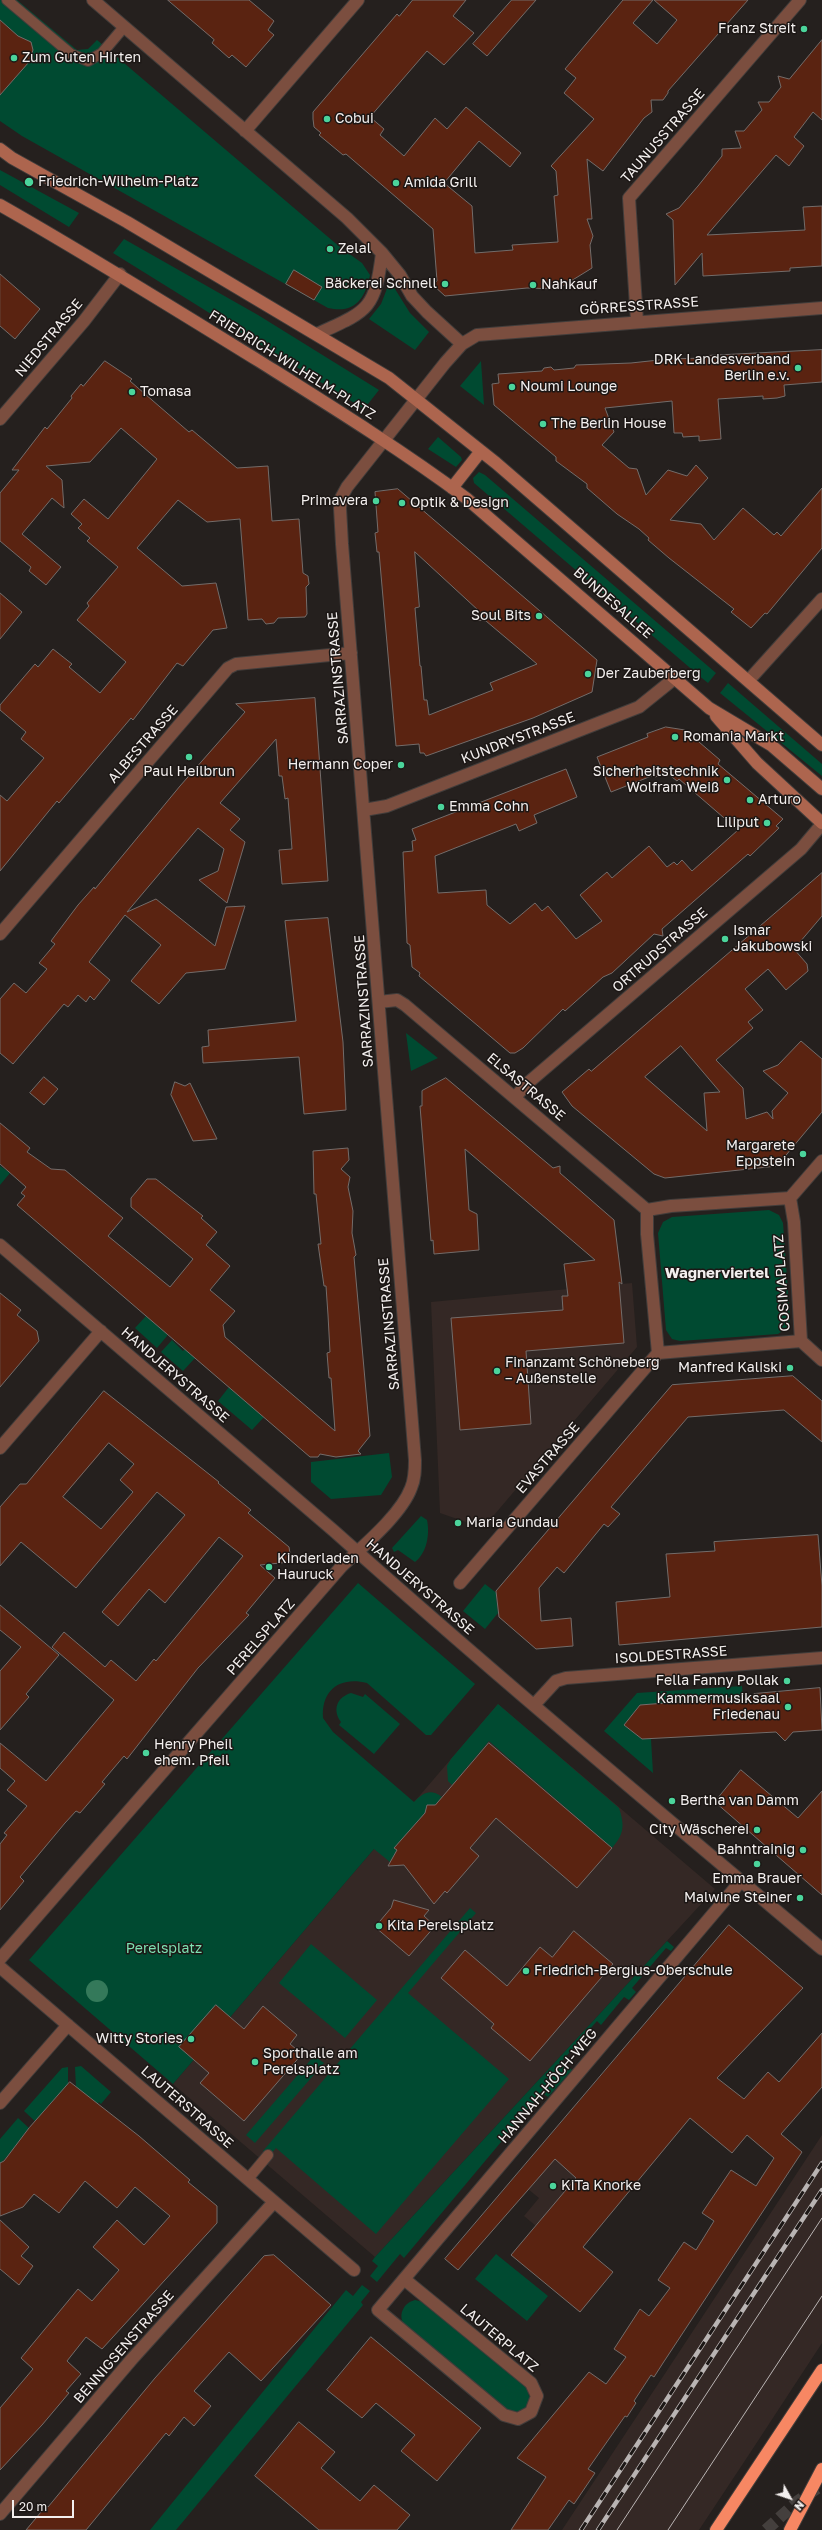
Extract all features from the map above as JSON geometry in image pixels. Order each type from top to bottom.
[{"type":"highway","points":[[716,2530],[822,2370]]},
{"type":"highway","points":[[790,2530],[822,2469]]},
{"type":"main road","points":[[0,149],[12,158],[128,222],[366,362],[416,399]]},
{"type":"main road","name":"FRIEDRICH-WILHELM-PLATZ","points":[[0,205],[120,274],[383,440]]},
{"type":"main road","name":"BUNDESALLEE","points":[[416,399],[481,451],[821,743]]},
{"type":"main road","name":"BUNDESALLEE","points":[[383,440],[452,488],[675,678],[708,708],[771,745],[822,789]]},
{"type":"main road","points":[[452,488],[481,451]]},
{"type":"main road","points":[[708,708],[756,762],[822,824]]},
{"type":"street","points":[[93,0],[347,218],[382,252],[400,275],[412,296],[462,344],[416,399]]},
{"type":"street","points":[[245,131],[358,0]]},
{"type":"street","name":"TAUNUSSTRASSE","points":[[637,321],[629,198],[800,0]]},
{"type":"street","points":[[318,334],[353,318],[372,301],[378,285],[382,252]]},
{"type":"street","name":"NIEDSTRASSE","points":[[0,419],[84,321],[120,274]]},
{"type":"street","name":"GÖRRESSTRASSE","points":[[462,344],[476,335],[495,332],[822,308]]},
{"type":"street","name":"SARRAZINSTRASSE","points":[[356,1552],[380,1529],[404,1500],[411,1488],[415,1460],[340,508],[341,498],[383,440],[416,399]]},
{"type":"street","points":[[749,680],[822,599]]},
{"type":"street","name":"ALBESTRASSE","points":[[0,934],[228,668],[236,664],[351,653]]},
{"type":"street","name":"KUNDRYSTRASSE","points":[[364,810],[387,806],[639,707],[675,678]]},
{"type":"street","name":"ORTRUDSTRASSE","points":[[515,1097],[529,1082],[800,849],[822,824]]},
{"type":"street","name":"ELSASTRASSE","points":[[379,1002],[397,1000],[405,1005],[647,1210]]},
{"type":"street","points":[[658,1353],[647,1234],[647,1210],[678,1205],[790,1198],[822,1161]]},
{"type":"street","name":"COSIMAPLATZ","points":[[658,1353],[801,1341],[801,1318],[790,1198]]},
{"type":"street","name":"HANDJERYSTRASSE","points":[[0,1245],[534,1705],[822,1949]]},
{"type":"street","points":[[0,1448],[101,1331]]},
{"type":"street","points":[[801,1341],[822,1360]]},
{"type":"street","name":"EVASTRASSE","points":[[460,1583],[658,1353]]},
{"type":"street","name":"PERELSPLATZ","points":[[0,1959],[341,1567],[356,1552]]},
{"type":"street","name":"ISOLDESTRASSE","points":[[534,1705],[556,1681],[566,1678],[822,1658]]},
{"type":"street","name":"HANNAH-HÖCH-WEG","points":[[378,2310],[741,1881]]},
{"type":"street","name":"LAUTERSTRASSE","points":[[0,1967],[354,2270]]},
{"type":"street","points":[[0,2104],[68,2025]]},
{"type":"street","name":"BENNIGSENSTRASSE","points":[[0,2514],[132,2359],[274,2202]]},
{"type":"street","name":"LAUTERPLATZ","points":[[378,2310],[504,2415],[518,2419],[531,2412],[537,2396],[531,2383],[404,2279]]},
{"type":"lane","points":[[7,0],[71,54],[88,61],[102,53],[124,27]]},
{"type":"lane","points":[[248,2179],[268,2155]]},
{"type":"shaded area","points":[[632,1283],[637,1347],[483,1528],[440,1513],[431,1302]]},
{"type":"shaded area","name":"Friedrich-Bergius-Oberschule","points":[[498,1704],[715,1889],[375,2257],[173,2084]]},
{"type":"shaded area","points":[[97,1980],[105,1983],[108,1991],[105,1999],[97,2002],[89,1999],[86,1991],[89,1983]]},
{"type":"shaded area","name":"KiTa Knorke","points":[[591,2090],[652,2101],[536,2226],[524,2216],[539,2198],[523,2185]]},
{"type":"shaded area","points":[[822,2135],[822,2343],[750,2453],[699,2530],[562,2530]]},
{"type":"green space","points":[[0,0],[17,0],[77,50],[88,49],[97,40],[341,248],[362,263],[370,275],[362,298],[352,307],[345,309],[328,308],[22,136],[0,121]]},
{"type":"green space","points":[[0,170],[79,213],[69,227],[0,185]]},
{"type":"green space","points":[[124,239],[258,315],[379,390],[364,409],[113,253]]},
{"type":"green space","points":[[390,281],[410,313],[429,332],[415,350],[369,319],[381,304]]},
{"type":"green space","points":[[481,361],[484,405],[460,386]]},
{"type":"green space","points":[[438,437],[461,457],[462,460],[456,467],[428,449]]},
{"type":"green space","points":[[479,472],[485,475],[716,673],[708,683],[474,483],[473,478]]},
{"type":"green space","points":[[728,683],[822,764],[822,776],[720,693]]},
{"type":"green space","points":[[406,1033],[438,1058],[411,1071]]},
{"type":"green space","points":[[0,1166],[10,1173],[0,1185]]},
{"type":"green space","points":[[769,1210],[779,1215],[783,1223],[790,1319],[788,1327],[778,1334],[680,1341],[672,1339],[666,1330],[658,1233],[663,1222],[672,1217]]},
{"type":"green space","points":[[146,1316],[167,1333],[167,1336],[157,1348],[135,1328]]},
{"type":"green space","points":[[172,1340],[183,1351],[185,1349],[195,1358],[183,1371],[161,1352]]},
{"type":"green space","points":[[229,1387],[264,1417],[252,1430],[218,1401]]},
{"type":"green space","points":[[389,1453],[392,1477],[381,1495],[331,1499],[311,1482],[311,1462]]},
{"type":"green space","points":[[421,1516],[427,1520],[428,1537],[422,1554],[415,1562],[398,1550],[394,1552],[392,1548]]},
{"type":"green space","name":"Perelsplatz","points":[[358,1583],[475,1684],[431,1735],[426,1735],[367,1683],[357,1681],[348,1682],[334,1687],[325,1700],[323,1718],[333,1732],[414,1802],[420,1796],[430,1792],[438,1794],[442,1797],[435,1805],[426,1808],[425,1813],[395,1848],[397,1850],[390,1862],[374,1849],[173,2084],[29,1960]]},
{"type":"green space","points":[[485,1584],[499,1595],[496,1596],[498,1613],[485,1629],[463,1611]]},
{"type":"green space","points":[[742,1686],[743,1697],[739,1697],[739,1700],[711,1702],[710,1699],[703,1700],[703,1702],[687,1704],[687,1701],[640,1705],[624,1725],[642,1739],[651,1739],[653,1773],[604,1731],[637,1693]]},
{"type":"green space","points":[[351,1693],[363,1697],[365,1694],[400,1724],[374,1754],[339,1725],[341,1722],[337,1713],[337,1704],[342,1698]]},
{"type":"green space","points":[[498,1704],[619,1808],[623,1825],[621,1834],[612,1848],[489,1741],[452,1785],[448,1781],[447,1766],[451,1759]]},
{"type":"green space","points":[[470,1908],[476,1913],[408,1993],[509,2079],[376,2234],[276,2148],[269,2156],[263,2151]]},
{"type":"green space","points":[[667,1941],[674,1947],[671,1951],[666,1948],[632,1988],[636,1992],[629,2000],[624,1997],[601,2025],[597,2021],[562,2061],[572,2070],[548,2097],[542,2093],[404,2258],[400,2254],[377,2282],[370,2276],[378,2266],[372,2261],[375,2257]]},
{"type":"green space","points":[[311,1944],[377,2000],[345,2038],[279,1983]]},
{"type":"green space","points":[[314,2056],[324,2063],[255,2143],[246,2135]]},
{"type":"green space","points":[[81,2066],[111,2092],[101,2104],[99,2102],[97,2105],[76,2088],[75,2067]]},
{"type":"green space","points":[[68,2067],[68,2085],[48,2106],[37,2123],[24,2111],[62,2068]]},
{"type":"green space","points":[[18,2118],[29,2128],[21,2138],[22,2140],[0,2164],[0,2139]]},
{"type":"green space","points":[[496,2254],[548,2296],[527,2321],[475,2279]]},
{"type":"green space","points":[[362,2285],[370,2291],[361,2302],[363,2305],[176,2530],[150,2530],[346,2290],[353,2296]]},
{"type":"green space","points":[[415,2300],[423,2302],[526,2386],[530,2399],[526,2406],[522,2410],[516,2412],[508,2411],[404,2325],[402,2321],[403,2310],[407,2304]]},
{"type":"building","points":[[168,0],[249,0],[274,21],[268,30],[274,35],[246,67],[232,55],[229,58],[212,43],[214,40]]},
{"type":"building","points":[[413,0],[466,0],[453,16],[474,33],[444,65],[427,51],[370,117],[384,129],[380,135],[404,156],[435,118],[447,129],[466,107],[521,153],[510,167],[479,141],[444,183],[472,206],[475,253],[513,250],[512,245],[558,242],[554,196],[558,195],[556,171],[551,166],[594,119],[564,93],[576,78],[565,69],[623,0],[653,0],[633,23],[657,44],[677,20],[654,0],[748,0],[668,91],[663,100],[651,100],[652,112],[644,118],[603,171],[587,159],[592,219],[587,219],[593,236],[590,245],[592,268],[558,289],[527,288],[445,296],[433,285],[437,281],[433,229],[346,154],[343,155],[319,135],[321,133],[314,127],[313,119],[313,112],[397,14],[399,16]]},
{"type":"building","points":[[512,0],[536,0],[487,56],[473,44]]},
{"type":"building","name":"Zum Guten Hirten","points":[[0,20],[18,36],[31,42],[33,50],[29,62],[0,95]]},
{"type":"building","points":[[822,40],[822,120],[813,112],[794,137],[804,146],[789,166],[776,155],[707,235],[805,230],[803,207],[822,206],[822,266],[790,268],[790,271],[703,276],[702,253],[675,285],[673,220],[666,214],[679,208],[698,186],[722,156],[722,149],[741,148],[735,131],[744,131],[762,110],[758,102],[769,102],[781,87],[778,76],[789,79]]},
{"type":"building","points":[[294,270],[322,287],[314,300],[286,284]]},
{"type":"building","points":[[0,274],[40,309],[15,339],[0,326]]},
{"type":"building","points":[[822,350],[822,382],[784,385],[785,396],[777,398],[763,399],[763,396],[718,399],[721,439],[699,441],[699,436],[683,437],[682,433],[674,433],[672,401],[605,408],[614,432],[602,445],[629,468],[637,469],[646,495],[668,470],[687,476],[696,465],[708,478],[670,520],[701,524],[714,540],[743,508],[774,535],[777,532],[781,536],[822,488],[822,548],[767,614],[765,613],[751,628],[731,612],[734,609],[669,558],[648,540],[649,538],[639,529],[617,514],[587,488],[587,484],[556,461],[556,457],[494,405],[492,384],[499,383],[498,374],[542,371],[544,368],[551,367],[554,370],[574,368],[576,365],[631,363],[668,359],[706,358],[706,356]]},
{"type":"building","points":[[105,361],[132,379],[130,381],[189,432],[192,430],[237,468],[268,466],[272,521],[299,519],[303,573],[308,576],[309,584],[306,587],[307,614],[305,617],[278,618],[274,623],[266,624],[262,619],[248,620],[240,519],[207,522],[178,500],[137,548],[182,586],[216,583],[227,628],[213,630],[183,666],[177,663],[133,720],[131,718],[59,803],[57,801],[0,871],[0,795],[7,801],[44,758],[21,739],[26,732],[0,710],[0,705],[35,664],[38,667],[53,649],[72,664],[69,667],[100,693],[126,662],[77,620],[89,606],[87,603],[118,567],[87,541],[90,538],[78,528],[82,524],[71,514],[84,499],[108,519],[157,459],[121,428],[90,462],[46,466],[62,480],[64,508],[52,498],[22,534],[61,567],[46,585],[29,571],[31,567],[0,541],[0,493],[19,470],[12,470],[45,427],[47,429],[72,398],[71,396],[81,384],[83,386]]},
{"type":"building","points":[[398,489],[597,660],[592,692],[533,718],[426,756],[424,753],[420,753],[419,744],[396,746],[379,552],[377,552],[375,533],[378,532],[375,492]],"holes":[[[415,552],[479,611],[477,620],[486,621],[537,664],[490,683],[493,690],[429,715],[427,700],[424,700],[415,608],[419,607]]]},
{"type":"building","points":[[0,593],[22,612],[0,639]]},
{"type":"building","points":[[315,698],[328,881],[282,884],[279,850],[292,849],[288,798],[285,799],[282,776],[279,776],[276,739],[220,803],[240,819],[230,830],[245,842],[227,903],[199,880],[218,871],[224,849],[198,828],[127,912],[156,899],[215,946],[226,907],[245,906],[225,969],[186,973],[159,1004],[131,981],[161,945],[125,915],[89,962],[110,980],[94,1000],[90,996],[86,1002],[78,995],[68,1007],[64,1004],[13,1064],[0,1053],[0,999],[14,983],[26,993],[47,969],[39,963],[55,944],[51,941],[78,905],[94,887],[95,889],[180,786],[245,712],[236,704]]},
{"type":"building","points":[[666,727],[685,730],[720,760],[718,764],[783,819],[776,826],[779,828],[750,856],[748,854],[662,929],[663,936],[654,934],[612,973],[603,977],[565,1011],[563,1009],[523,1048],[515,1053],[510,1053],[419,976],[420,973],[412,967],[410,945],[407,943],[403,852],[413,851],[412,841],[416,840],[412,829],[566,769],[577,797],[534,815],[537,823],[519,831],[516,824],[435,856],[438,893],[486,890],[487,905],[510,924],[535,903],[542,911],[548,906],[576,939],[602,921],[580,895],[607,872],[612,878],[649,846],[667,867],[674,862],[677,865],[682,860],[692,871],[738,830],[679,779],[677,781],[667,773],[655,777],[654,775],[611,792],[597,757],[648,737],[647,734]]},
{"type":"building","points":[[822,873],[822,916],[794,949],[807,964],[808,971],[786,990],[768,969],[745,989],[763,1010],[748,1022],[753,1028],[716,1060],[743,1088],[746,1119],[767,1112],[773,1119],[772,1111],[788,1093],[763,1071],[778,1065],[801,1041],[822,1059],[822,1112],[777,1166],[665,1178],[654,1174],[572,1106],[562,1092],[589,1069],[591,1071]],"holes":[[[681,1046],[720,1092],[704,1093],[707,1131],[645,1077]]]},
{"type":"building","points":[[328,918],[343,1042],[346,1110],[304,1114],[299,1057],[203,1063],[202,1047],[209,1046],[208,1030],[296,1021],[285,921]]},
{"type":"building","points":[[44,1077],[58,1089],[44,1105],[30,1093]]},
{"type":"building","points":[[446,1078],[553,1168],[560,1166],[560,1173],[614,1220],[622,1284],[619,1282],[624,1343],[526,1351],[531,1424],[460,1430],[451,1318],[563,1310],[562,1296],[568,1296],[564,1264],[595,1260],[465,1149],[469,1210],[477,1214],[479,1250],[434,1254],[433,1240],[431,1241],[420,1106],[422,1106],[422,1091]]},
{"type":"building","points":[[175,1082],[185,1086],[190,1083],[217,1139],[193,1141],[171,1095]]},
{"type":"building","points":[[0,1123],[30,1148],[27,1152],[51,1169],[65,1170],[123,1218],[108,1236],[170,1287],[193,1259],[131,1207],[131,1198],[147,1179],[156,1179],[203,1216],[201,1218],[217,1232],[206,1245],[230,1266],[210,1290],[235,1311],[223,1325],[225,1337],[335,1431],[331,1378],[329,1378],[327,1353],[330,1352],[326,1286],[324,1286],[318,1244],[321,1244],[316,1194],[314,1194],[313,1151],[348,1148],[349,1160],[341,1169],[350,1177],[348,1187],[353,1211],[352,1233],[356,1255],[354,1257],[370,1436],[358,1451],[361,1454],[336,1457],[320,1454],[318,1457],[310,1457],[17,1205],[25,1196],[21,1193],[26,1187],[0,1164]]},
{"type":"building","points":[[0,1293],[21,1310],[17,1315],[37,1331],[39,1341],[0,1387]]},
{"type":"building","points":[[793,1376],[822,1401],[822,1442],[784,1410],[688,1417],[611,1507],[620,1514],[608,1527],[604,1524],[564,1573],[557,1567],[539,1588],[541,1621],[571,1618],[573,1646],[536,1649],[499,1617],[496,1591],[672,1385]]},
{"type":"building","points":[[104,1391],[219,1482],[218,1483],[251,1510],[248,1513],[289,1547],[291,1560],[290,1562],[260,1565],[275,1578],[246,1613],[249,1615],[198,1668],[127,1759],[124,1756],[102,1782],[105,1784],[80,1813],[76,1811],[65,1823],[20,1877],[24,1881],[0,1910],[0,1844],[7,1835],[4,1833],[27,1806],[7,1790],[15,1781],[0,1768],[0,1743],[46,1781],[114,1700],[52,1647],[64,1632],[105,1667],[111,1660],[136,1681],[154,1659],[156,1661],[243,1556],[219,1537],[165,1603],[149,1589],[118,1626],[102,1612],[185,1515],[157,1492],[76,1588],[21,1542],[0,1566],[0,1507],[20,1484],[26,1484]],"holes":[[[109,1443],[134,1464],[120,1480],[133,1492],[101,1529],[63,1497]]]},
{"type":"building","points":[[818,1535],[822,1586],[822,1627],[619,1645],[616,1602],[670,1597],[666,1554],[715,1551],[714,1542]]},
{"type":"building","points":[[0,1605],[59,1655],[26,1694],[29,1697],[0,1730],[0,1671],[21,1647],[0,1630]]},
{"type":"building","points":[[820,1688],[822,1730],[793,1732],[785,1741],[776,1732],[642,1739],[624,1725],[640,1705],[754,1696],[754,1694]]},
{"type":"building","points":[[489,1743],[612,1848],[577,1888],[496,1818],[470,1848],[479,1856],[447,1893],[445,1891],[434,1904],[404,1865],[388,1866],[397,1850],[394,1848],[425,1813],[427,1805],[435,1805]]},
{"type":"building","points":[[741,1770],[798,1818],[822,1791],[822,1895],[715,1802]]},
{"type":"building","points":[[394,1900],[429,1910],[424,1916],[435,1926],[409,1956],[375,1927],[391,1908]]},
{"type":"building","points":[[729,1925],[803,1988],[717,2078],[744,2099],[768,2072],[779,2082],[822,2033],[822,2087],[781,2134],[802,2152],[654,2377],[651,2375],[634,2401],[636,2403],[627,2417],[625,2416],[588,2469],[595,2473],[574,2504],[569,2500],[548,2530],[511,2530],[546,2477],[517,2458],[589,2372],[606,2384],[626,2357],[614,2349],[640,2309],[649,2316],[670,2288],[658,2280],[684,2242],[696,2250],[714,2221],[702,2213],[731,2170],[756,2186],[774,2158],[747,2135],[732,2153],[690,2118],[583,2247],[613,2272],[580,2312],[511,2255],[576,2178],[555,2159],[458,2270],[445,2259]]},
{"type":"building","points":[[574,1931],[613,1964],[530,2061],[491,2028],[494,2024],[441,1978],[465,1950],[507,1986],[540,1947],[552,1957]]},
{"type":"building","name":"Sporthalle am Perelsplatz","points":[[216,2005],[244,2029],[263,2006],[297,2035],[290,2044],[302,2054],[244,2121],[200,2083],[209,2073],[179,2047]]},
{"type":"building","points":[[70,2082],[139,2136],[190,2180],[188,2182],[217,2206],[217,2223],[102,2349],[86,2337],[67,2361],[81,2374],[66,2391],[69,2393],[42,2425],[0,2470],[0,2408],[33,2369],[21,2358],[78,2289],[92,2301],[119,2270],[93,2247],[117,2220],[144,2245],[170,2216],[135,2187],[117,2208],[85,2181],[59,2213],[34,2194],[23,2207],[0,2216],[0,2163],[4,2161],[29,2128]]},
{"type":"building","points":[[0,2220],[29,2247],[21,2256],[33,2266],[19,2285],[0,2269]]},
{"type":"building","points":[[274,2255],[331,2305],[261,2381],[229,2352],[194,2391],[211,2406],[194,2426],[184,2417],[169,2436],[166,2433],[86,2530],[26,2530],[46,2506],[48,2507],[155,2378],[264,2256]]},
{"type":"building","points":[[371,2337],[481,2428],[437,2481],[401,2451],[415,2435],[376,2403],[362,2418],[327,2390]]},
{"type":"building","points":[[299,2422],[335,2452],[321,2468],[360,2501],[374,2485],[410,2515],[397,2530],[319,2530],[255,2476]]},
{"type":"tunnel","points":[[766,2530],[798,2501],[822,2485]]},
{"type":"tram line","points":[[617,2530],[822,2218]]},
{"type":"tram line","points":[[668,2530],[822,2296]]},
{"type":"railway","points":[[581,2530],[822,2163]]},
{"type":"railway","points":[[598,2530],[822,2190]]},
{"type":"place","name":"Franz Streit","points":[[804,29]]},
{"type":"place","name":"Zum Guten Hirten","points":[[14,58]]},
{"type":"place","name":"Cobui","points":[[327,119]]},
{"type":"place","name":"Friedrich-Wilhelm-Platz","points":[[29,182]]},
{"type":"place","name":"Amida Grill","points":[[396,183]]},
{"type":"place","name":"Zelal","points":[[330,249]]},
{"type":"place","name":"Bäckerei Schnell","points":[[445,284]]},
{"type":"place","name":"Nahkauf","points":[[533,285]]},
{"type":"place","name":"DRK Landesverband Berlin e.v.","points":[[798,368]]},
{"type":"place","name":"Noumi Lounge","points":[[512,387]]},
{"type":"place","name":"Tomasa","points":[[132,392]]},
{"type":"place","name":"The Berlin House","points":[[543,424]]},
{"type":"place","name":"Primavera","points":[[376,501]]},
{"type":"place","name":"Optik & Design","points":[[402,503]]},
{"type":"place","name":"Soul Bits","points":[[539,616]]},
{"type":"place","name":"Der Zauberberg","points":[[588,674]]},
{"type":"place","name":"Romania Markt","points":[[675,737]]},
{"type":"place","name":"Paul Heilbrun","points":[[189,757]]},
{"type":"place","name":"Hermann Coper","points":[[401,765]]},
{"type":"place","name":"Sicherheitstechnik Wolfram Weiß","points":[[727,780]]},
{"type":"place","name":"Arturo","points":[[750,800]]},
{"type":"place","name":"Emma Cohn","points":[[441,807]]},
{"type":"place","name":"Liliput","points":[[767,823]]},
{"type":"place","name":"Ismar Jakubowski","points":[[725,939]]},
{"type":"place","name":"Margarete Eppstein","points":[[803,1154]]},
{"type":"place","name":"Manfred Kaliski","points":[[790,1368]]},
{"type":"place","name":"Finanzamt Schöneberg – Außenstelle","points":[[497,1371]]},
{"type":"place","name":"Maria Gundau","points":[[458,1523]]},
{"type":"place","name":"Kinderladen Hauruck","points":[[269,1567]]},
{"type":"place","name":"Fella Fanny Pollak","points":[[787,1681]]},
{"type":"place","name":"Kammermusiksaal Friedenau","points":[[788,1707]]},
{"type":"place","name":"Henry Pheil ehem. Pfeil","points":[[146,1753]]},
{"type":"place","name":"Bertha van Damm","points":[[672,1801]]},
{"type":"place","name":"City Wäscherei","points":[[757,1830]]},
{"type":"place","name":"Bahntrainig","points":[[803,1850]]},
{"type":"place","name":"Emma Brauer","points":[[757,1864]]},
{"type":"place","name":"Malwine Steiner","points":[[800,1898]]},
{"type":"place","name":"Kita Perelsplatz","points":[[379,1926]]},
{"type":"place","name":"Friedrich-Bergius-Oberschule","points":[[526,1971]]},
{"type":"place","name":"Witty Stories","points":[[191,2039]]},
{"type":"place","name":"Sporthalle am Perelsplatz","points":[[255,2062]]},
{"type":"place","name":"KiTa Knorke","points":[[553,2186]]},
{"type":"district","name":"Wagnerviertel","points":[[717,1273]]}]
